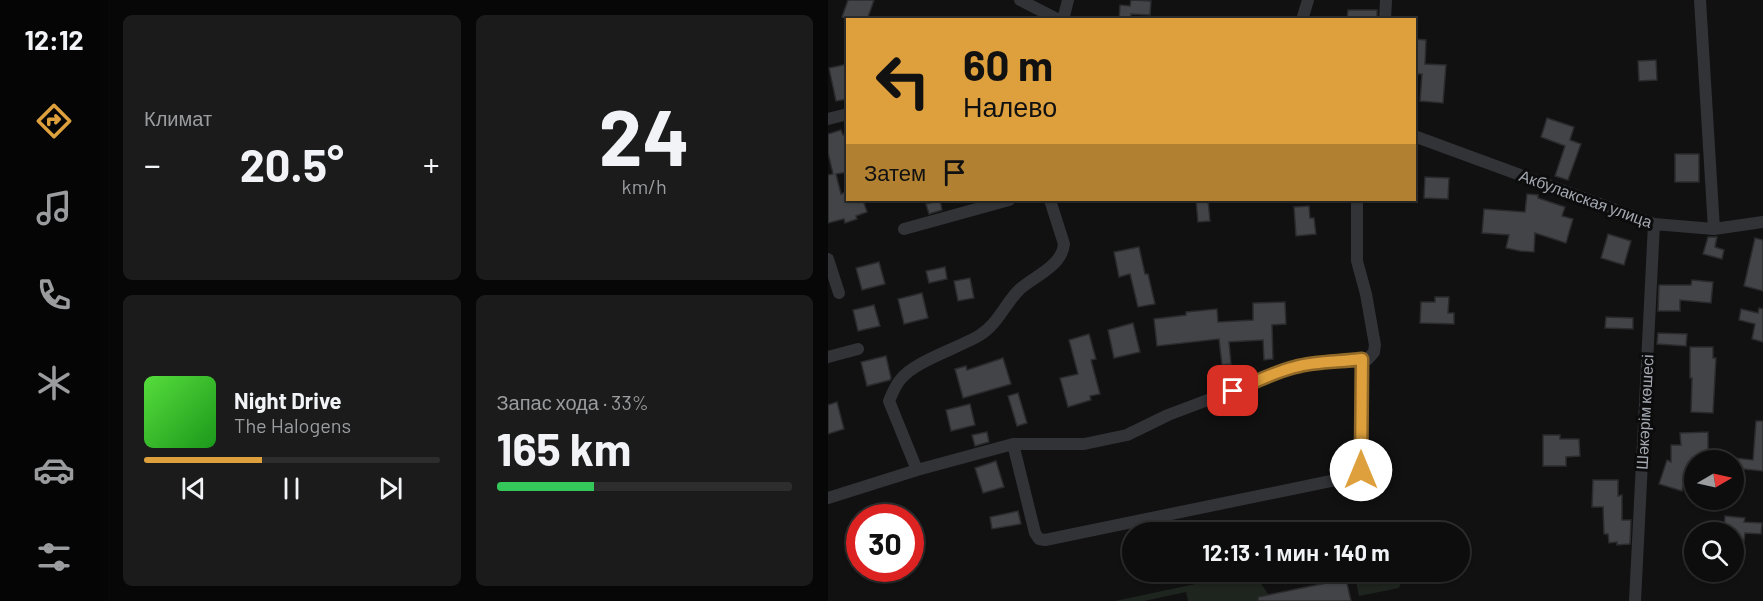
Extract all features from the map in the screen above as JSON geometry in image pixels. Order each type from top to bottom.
[{"type":"street","points":[[1020,0],[1057,18]]},
{"type":"street","points":[[1062,18],[1068,0]]},
{"type":"street","points":[[1303,18],[1308,0]]},
{"type":"street","points":[[1385,18],[1386,0]]},
{"type":"street","points":[[1700,0],[1714,229]]},
{"type":"street","points":[[828,119],[846,114]]},
{"type":"street","name":"Акбулакская улица","points":[[1416,137],[1654,224],[1714,229],[1763,222]]},
{"type":"street","points":[[904,229],[1005,201]]},
{"type":"street","points":[[917,470],[889,401],[900,379],[910,370],[982,334],[1003,312],[1019,290],[1058,260],[1064,244],[1050,201]]},
{"type":"street","points":[[828,498],[917,470],[1013,444],[1084,444],[1127,435],[1168,415],[1278,372],[1298,366],[1368,359],[1374,352],[1375,345],[1366,294],[1357,261],[1358,201]]},
{"type":"street","name":"Шәкәрім көшесі","points":[[1635,601],[1654,224]]},
{"type":"street","points":[[828,259],[839,293]]},
{"type":"street","points":[[828,357],[858,349]]},
{"type":"street","points":[[1013,444],[1035,532],[1039,538],[1045,540],[1350,477],[1357,475],[1361,470],[1362,359]]},
{"type":"shaded area","points":[[1205,582],[1260,582],[1270,601],[1188,601],[1186,592],[1144,601],[1115,601]]},
{"type":"shaded area","points":[[1356,582],[1401,582],[1399,588],[1359,596]]},
{"type":"building","points":[[848,0],[874,0],[868,18],[846,19],[842,17]]},
{"type":"building","points":[[1131,0],[1151,1],[1150,15],[1131,14],[1131,18],[1119,18],[1120,5],[1130,6]]},
{"type":"building","points":[[1348,10],[1377,10],[1377,18],[1347,18]]},
{"type":"building","points":[[1416,39],[1426,40],[1425,64],[1446,65],[1443,103],[1420,101],[1422,74],[1416,74]]},
{"type":"building","points":[[1656,60],[1657,80],[1639,81],[1638,61]]},
{"type":"building","points":[[846,64],[846,99],[836,101],[829,68]]},
{"type":"building","points":[[1547,118],[1574,127],[1570,140],[1581,144],[1568,180],[1555,176],[1565,146],[1541,137]]},
{"type":"building","points":[[841,130],[843,135],[846,134],[846,172],[836,174],[841,194],[846,192],[846,201],[863,201],[867,212],[845,223],[844,219],[828,223],[828,175],[833,174],[828,153],[828,134]]},
{"type":"building","points":[[1675,154],[1699,154],[1699,182],[1675,182]]},
{"type":"building","points":[[1425,177],[1449,178],[1448,199],[1424,198]]},
{"type":"building","points":[[1527,194],[1538,195],[1538,198],[1565,207],[1562,216],[1573,219],[1566,243],[1535,233],[1534,252],[1520,251],[1506,248],[1509,235],[1482,233],[1484,209],[1525,212]]},
{"type":"building","points":[[940,201],[942,210],[929,214],[926,204]]},
{"type":"building","points":[[1196,201],[1208,201],[1210,221],[1198,222]]},
{"type":"building","points":[[1309,206],[1310,218],[1314,218],[1316,234],[1296,236],[1294,207]]},
{"type":"building","points":[[1608,234],[1631,241],[1624,265],[1601,258]]},
{"type":"building","points":[[1708,237],[1717,237],[1715,247],[1724,250],[1722,259],[1703,254]]},
{"type":"building","points":[[1755,238],[1763,240],[1763,291],[1744,286]]},
{"type":"building","points":[[1139,247],[1155,304],[1138,307],[1130,274],[1119,277],[1114,252]]},
{"type":"building","points":[[879,262],[885,284],[862,290],[856,268]]},
{"type":"building","points":[[945,267],[947,279],[929,283],[926,271]]},
{"type":"building","points":[[970,278],[974,298],[958,301],[954,281]]},
{"type":"building","points":[[1692,280],[1713,282],[1711,303],[1680,300],[1680,311],[1658,311],[1659,285],[1691,285]]},
{"type":"building","points":[[922,293],[928,318],[904,324],[898,299]]},
{"type":"building","points":[[1435,297],[1449,297],[1448,313],[1454,313],[1454,324],[1420,323],[1421,302],[1435,302]]},
{"type":"building","points":[[1285,302],[1286,324],[1272,325],[1273,359],[1264,360],[1263,340],[1229,342],[1231,364],[1222,365],[1219,339],[1157,346],[1154,319],[1186,315],[1186,312],[1217,309],[1218,322],[1253,320],[1253,303]]},
{"type":"building","points":[[874,305],[880,326],[858,331],[853,310]]},
{"type":"building","points":[[1759,308],[1763,309],[1763,342],[1752,339],[1755,324],[1739,320],[1741,309],[1758,313]]},
{"type":"building","points":[[1606,317],[1633,318],[1633,329],[1605,328]]},
{"type":"building","points":[[1133,323],[1140,352],[1114,358],[1108,330]]},
{"type":"building","points":[[1658,333],[1687,334],[1686,346],[1657,344]]},
{"type":"building","points":[[1089,334],[1096,359],[1091,360],[1100,394],[1090,396],[1091,400],[1068,407],[1060,378],[1078,374],[1069,340]]},
{"type":"building","points":[[1690,347],[1713,347],[1713,358],[1716,358],[1713,413],[1691,412]]},
{"type":"building","points":[[886,356],[890,380],[867,386],[861,362]]},
{"type":"building","points":[[1003,358],[1011,384],[963,398],[955,369],[966,366],[967,370]]},
{"type":"building","points":[[1018,393],[1027,423],[1017,426],[1008,396]]},
{"type":"building","points":[[837,402],[844,429],[828,434],[828,405]]},
{"type":"building","points":[[970,404],[975,425],[951,431],[946,410]]},
{"type":"building","points":[[1756,421],[1763,421],[1763,471],[1744,469],[1744,459],[1753,460]]},
{"type":"building","points":[[987,432],[989,442],[975,446],[972,435]]},
{"type":"building","points":[[1708,432],[1708,450],[1684,450],[1682,491],[1659,484],[1667,460],[1671,462],[1671,445],[1681,445],[1680,433]]},
{"type":"building","points":[[1543,435],[1560,435],[1560,439],[1579,439],[1580,456],[1566,457],[1566,466],[1543,466]]},
{"type":"building","points":[[996,461],[1004,487],[983,493],[975,468]]},
{"type":"building","points":[[1593,480],[1618,480],[1618,496],[1622,495],[1622,520],[1631,520],[1630,544],[1609,543],[1608,534],[1604,534],[1603,507],[1592,507]]},
{"type":"building","points":[[1018,511],[1021,524],[992,529],[990,517]]},
{"type":"building","points":[[1725,516],[1745,518],[1744,522],[1725,522]]},
{"type":"building","points":[[1744,522],[1762,523],[1761,534],[1745,533],[1744,541]]},
{"type":"building","points":[[1331,582],[1347,582],[1351,601],[1258,601],[1258,597]]},
{"type":"route","points":[[1233,391],[1298,366],[1362,359],[1361,470]]}]
